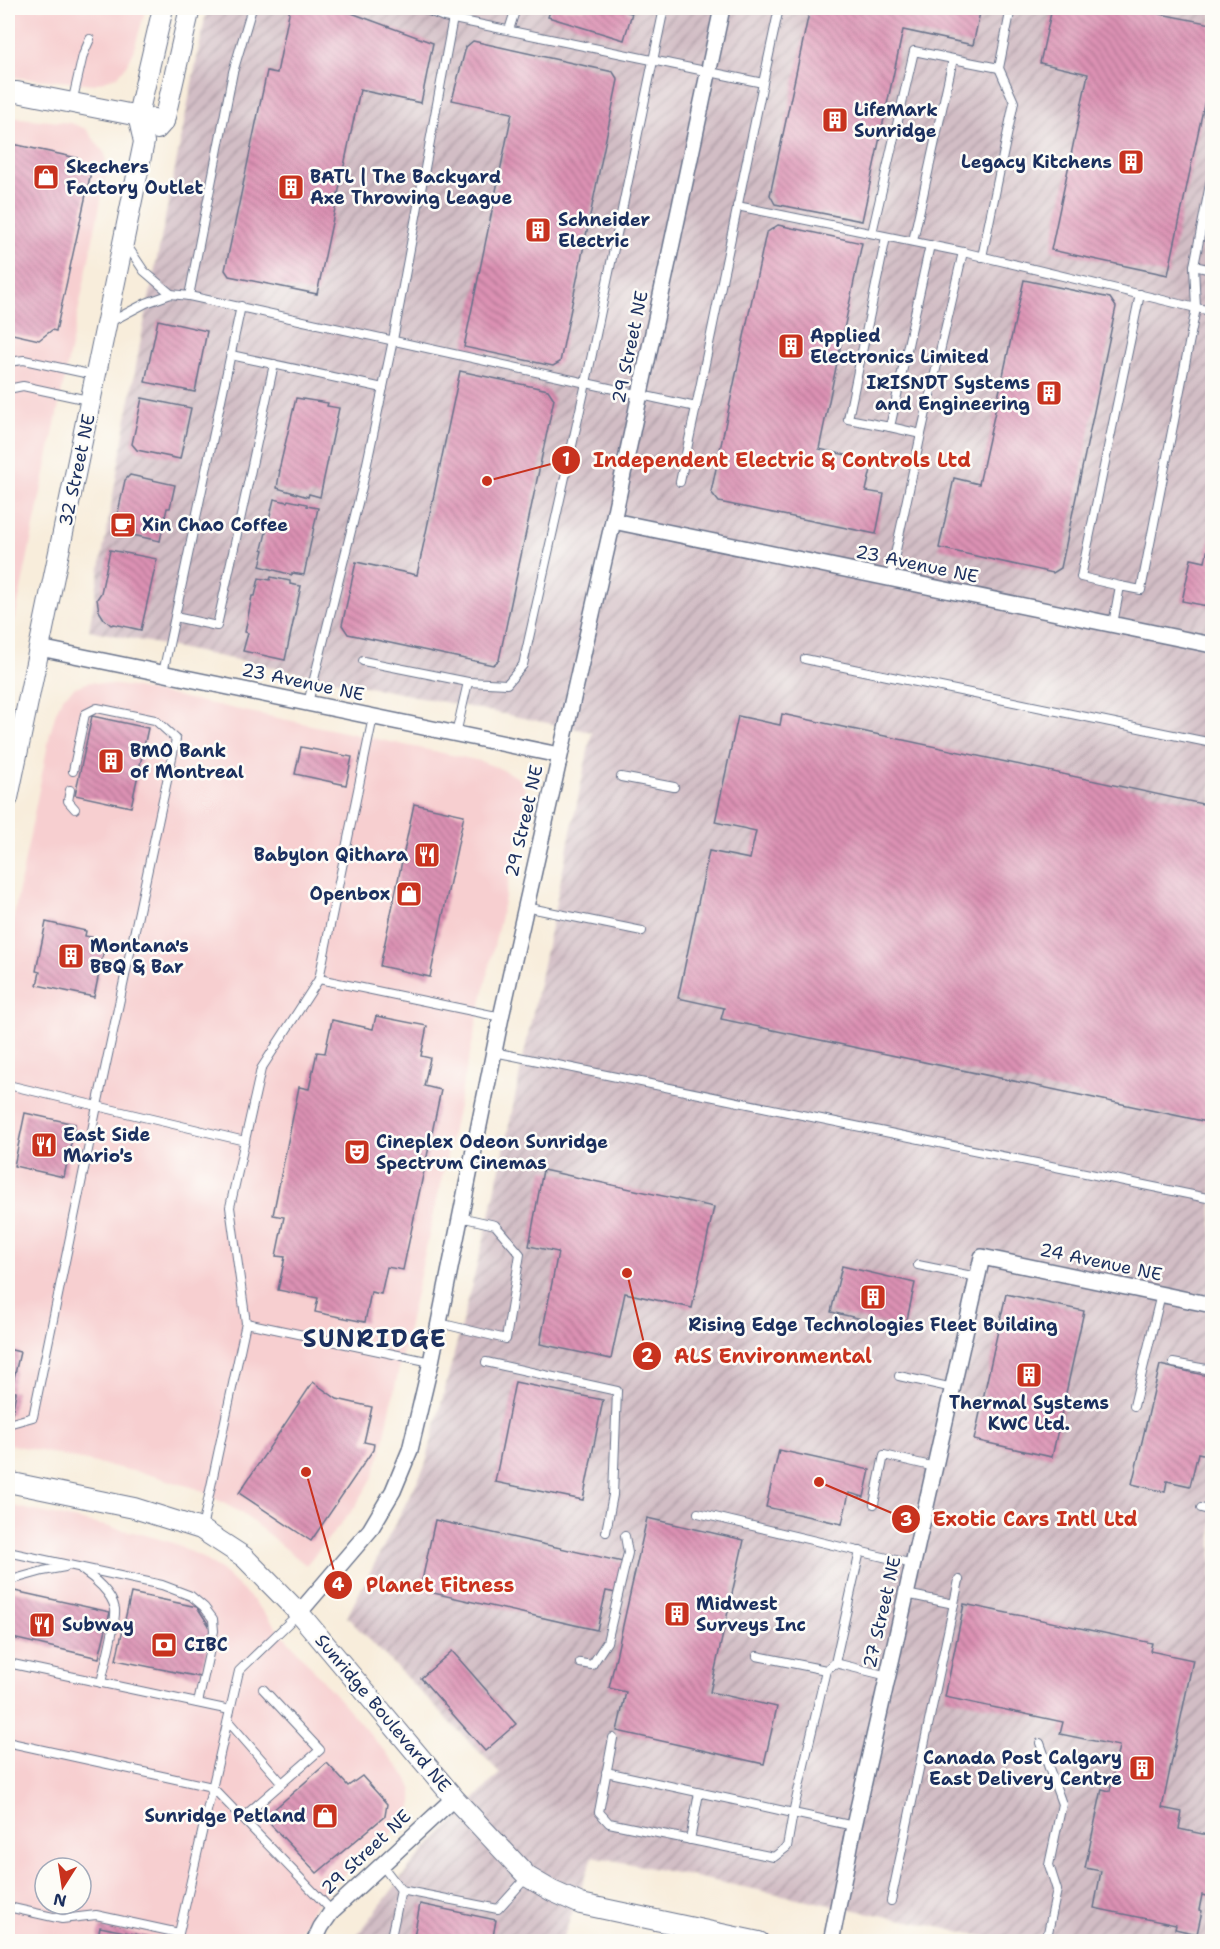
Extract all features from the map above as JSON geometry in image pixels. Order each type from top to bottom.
[{"type":"street","name":"32 Street NE","points":[[8,798],[125,242],[144,141],[138,115],[163,8]]},
{"type":"street","points":[[144,141],[164,121],[190,8]]},
{"type":"street","name":"29 Street NE","points":[[299,1613],[370,1530],[393,1491],[410,1450],[501,1017],[613,520],[723,8]]},
{"type":"street","points":[[8,92],[164,121]]},
{"type":"street","name":"23 Avenue NE","points":[[613,520],[1212,645]]},
{"type":"street","name":"23 Avenue NE","points":[[40,648],[559,755]]},
{"type":"street","name":"27 Street NE","points":[[831,1941],[854,1826],[982,1257]]},
{"type":"street","name":"24 Avenue NE","points":[[982,1257],[1212,1305]]},
{"type":"street","name":"Sunridge Boulevard NE","points":[[8,1483],[134,1508],[201,1529],[244,1557],[299,1613],[454,1798],[528,1877],[582,1904],[759,1941]]},
{"type":"street","name":"29 Street NE","points":[[314,1941],[332,1911],[454,1798]]},
{"type":"lane","points":[[189,296],[233,72],[252,8]]},
{"type":"lane","points":[[422,8],[453,18],[763,83]]},
{"type":"lane","points":[[509,30],[516,8]]},
{"type":"lane","points":[[363,661],[468,682],[507,684],[523,666],[586,382],[664,8]]},
{"type":"lane","points":[[680,482],[779,8]]},
{"type":"lane","points":[[982,257],[1014,102],[999,68],[1011,8]]},
{"type":"lane","points":[[308,703],[362,488],[393,340],[453,18]]},
{"type":"lane","points":[[72,104],[83,55],[90,39]]},
{"type":"lane","points":[[872,233],[914,51],[999,68]]},
{"type":"lane","points":[[913,242],[954,59]]},
{"type":"lane","points":[[1140,294],[1081,577],[1142,590],[1196,308],[1194,266],[1212,174]]},
{"type":"lane","points":[[737,206],[963,252],[1212,311]]},
{"type":"lane","points":[[886,237],[848,419],[921,434]]},
{"type":"lane","points":[[125,242],[144,271],[171,294]]},
{"type":"lane","points":[[890,427],[930,245]]},
{"type":"lane","points":[[890,578],[963,252]]},
{"type":"lane","points":[[1194,266],[1212,270]]},
{"type":"lane","points":[[106,324],[146,303],[171,294],[189,296],[696,407]]},
{"type":"lane","points":[[163,673],[241,306]]},
{"type":"lane","points":[[231,355],[383,388]]},
{"type":"lane","points":[[8,362],[24,360],[96,375]]},
{"type":"lane","points":[[175,617],[217,626],[274,364]]},
{"type":"lane","points":[[8,389],[23,386],[91,400]]},
{"type":"lane","points":[[1113,624],[1120,586]]},
{"type":"lane","points":[[805,659],[1212,743]]},
{"type":"lane","points":[[456,734],[468,682]]},
{"type":"lane","points":[[8,1424],[33,1417],[176,739],[155,720],[97,708],[85,714],[73,771]]},
{"type":"lane","points":[[201,1529],[246,1323],[230,1207],[261,1069],[319,978],[373,717]]},
{"type":"lane","points":[[621,777],[674,787]]},
{"type":"lane","points":[[70,790],[68,801],[75,809]]},
{"type":"lane","points":[[525,907],[642,931]]},
{"type":"lane","points":[[319,978],[501,1017]]},
{"type":"lane","points":[[494,1052],[1212,1199]]},
{"type":"lane","points":[[8,1085],[245,1141]]},
{"type":"lane","points":[[438,1323],[506,1339],[520,1254],[495,1225],[460,1217]]},
{"type":"lane","points":[[918,1265],[977,1277]]},
{"type":"lane","points":[[1134,1406],[1161,1294]]},
{"type":"lane","points":[[246,1323],[430,1362]]},
{"type":"lane","points":[[486,1362],[617,1391],[613,1496],[606,1532]]},
{"type":"lane","points":[[1173,1363],[1212,1370]]},
{"type":"lane","points":[[899,1376],[952,1388]]},
{"type":"lane","points":[[874,1504],[884,1455],[934,1467]]},
{"type":"lane","points":[[1202,1508],[1212,1511]]},
{"type":"lane","points":[[698,1513],[913,1564]]},
{"type":"lane","points":[[580,1663],[592,1665],[607,1642],[628,1553],[625,1536]]},
{"type":"lane","points":[[613,1738],[599,1812],[609,1823],[774,1857],[787,1847],[826,1670],[835,1663],[860,1551]]},
{"type":"lane","points":[[8,1552],[162,1585],[191,1596],[213,1619],[214,1631],[198,1703]]},
{"type":"lane","points":[[8,1584],[11,1580],[61,1567],[80,1568],[92,1577],[108,1595],[116,1611],[101,1683]]},
{"type":"lane","points":[[891,1901],[959,1580]]},
{"type":"lane","points":[[906,1594],[954,1604]]},
{"type":"lane","points":[[8,1906],[62,1919],[96,1915],[179,1933],[239,1671],[299,1613]]},
{"type":"lane","points":[[757,1656],[826,1670]]},
{"type":"lane","points":[[8,1663],[230,1710]]},
{"type":"lane","points":[[835,1663],[888,1676]]},
{"type":"lane","points":[[242,1818],[320,1750],[263,1689]]},
{"type":"lane","points":[[228,1721],[282,1783]]},
{"type":"lane","points":[[1040,1743],[1062,1804],[1049,1865],[1057,1890],[1046,1941]]},
{"type":"lane","points":[[8,1744],[212,1787],[332,1911]]},
{"type":"lane","points":[[606,1772],[854,1826]]},
{"type":"lane","points":[[690,1840],[699,1793]]},
{"type":"lane","points":[[381,1864],[401,1890],[498,1909],[528,1877]]},
{"type":"lane","points":[[390,1941],[401,1890]]},
{"type":"shaded area","points":[[8,8],[146,8],[133,53],[124,69],[116,77],[94,84],[8,77]]},
{"type":"shaded area","points":[[207,8],[1212,8],[1212,1941],[1006,1941],[593,1856],[562,1941],[353,1941],[413,1863],[500,1773],[347,1617],[425,1466],[491,1211],[592,732],[89,630],[140,344]]},
{"type":"shaded area","points":[[8,117],[71,123],[86,129],[105,154],[107,171],[8,653]]},
{"type":"shaded area","points":[[90,682],[132,687],[480,761],[519,778],[528,795],[382,1449],[373,1477],[355,1507],[306,1565],[243,1514],[198,1489],[147,1474],[8,1444],[8,945],[56,712],[63,697],[75,687]]},
{"type":"shaded area","points":[[8,1505],[142,1534],[173,1543],[198,1555],[223,1572],[252,1599],[407,1777],[413,1791],[413,1802],[406,1821],[330,1887],[312,1909],[295,1941],[8,1942]]},
{"type":"building","name":"BATL | The Backyard Axe Throwing League","points":[[290,8],[338,8],[433,43],[421,103],[360,90],[317,294],[229,276],[225,270],[267,71],[277,73]]},
{"type":"building","points":[[551,8],[629,8],[627,12],[632,13],[624,40],[548,17]]},
{"type":"building","name":"LifeMark Sunridge","points":[[810,8],[981,8],[973,45],[903,30],[862,221],[775,204],[770,195]]},
{"type":"building","name":"Legacy Kitchens","points":[[1052,8],[1130,8],[1212,24],[1212,67],[1168,275],[1051,250],[1088,74],[1040,63]]},
{"type":"building","name":"Schneider Electric","points":[[473,41],[613,72],[618,80],[560,362],[553,366],[464,347],[512,113],[452,100],[466,47]]},
{"type":"building","points":[[8,143],[77,158],[86,171],[91,172],[56,331],[52,330],[39,340],[8,333]]},
{"type":"building","name":"Applied Electronics Limited","points":[[778,225],[862,243],[819,449],[873,461],[866,491],[884,494],[876,534],[719,502],[711,492],[766,233]]},
{"type":"building","name":"IRISNDT Systems and Engineering","points":[[1024,280],[1110,298],[1116,307],[1061,568],[1053,573],[939,548],[954,478],[979,484]]},
{"type":"building","points":[[158,320],[207,331],[195,392],[145,382]]},
{"type":"building","points":[[460,371],[548,390],[554,399],[499,660],[493,665],[348,634],[342,625],[356,562],[417,575]]},
{"type":"building","points":[[142,398],[191,408],[180,459],[137,450],[132,444]]},
{"type":"building","points":[[296,398],[328,403],[327,406],[339,408],[320,497],[309,494],[308,497],[277,488]]},
{"type":"building","points":[[130,475],[175,485],[160,541],[114,531],[125,480]]},
{"type":"building","points":[[274,499],[287,502],[288,500],[318,508],[304,575],[292,573],[292,575],[260,566]]},
{"type":"building","points":[[1211,534],[1212,607],[1182,601],[1191,559],[1205,562]]},
{"type":"building","points":[[110,550],[157,559],[141,630],[111,625],[99,611],[97,599],[101,593]]},
{"type":"building","points":[[271,577],[301,586],[285,660],[243,651],[248,633],[245,632],[252,596],[255,596],[259,578],[270,580]]},
{"type":"building","points":[[782,714],[1212,806],[1212,1123],[721,1019],[724,1008],[678,998],[709,851],[750,859],[756,831],[715,822],[738,716],[780,725]]},
{"type":"building","name":"BMO Bank of Montreal","points":[[92,716],[148,728],[131,807],[75,795]]},
{"type":"building","points":[[301,747],[352,757],[346,785],[295,774]]},
{"type":"building","points":[[414,804],[464,815],[430,977],[380,966]]},
{"type":"building","name":"Montana's BBQ & Bar","points":[[46,922],[86,931],[85,936],[106,940],[94,997],[37,985],[40,972],[36,971]]},
{"type":"building","name":"Cineplex Odeon Sunridge Spectrum Cinemas","points":[[376,1016],[427,1026],[421,1056],[430,1058],[424,1086],[441,1090],[403,1270],[387,1267],[381,1294],[371,1292],[365,1322],[315,1312],[318,1298],[278,1290],[285,1257],[276,1256],[284,1217],[273,1215],[299,1087],[309,1089],[317,1052],[325,1053],[332,1020],[373,1029]]},
{"type":"building","points":[[25,1113],[75,1124],[64,1177],[14,1166]]},
{"type":"building","points":[[543,1170],[714,1207],[692,1308],[625,1293],[611,1359],[540,1344],[558,1252],[529,1246]]},
{"type":"building","name":"Rising Edge Technologies Fleet Building","points":[[842,1266],[915,1283],[905,1329],[831,1312]]},
{"type":"building","name":"Thermal Systems KWC Ltd.","points":[[1006,1294],[1084,1311],[1052,1457],[974,1440]]},
{"type":"building","points":[[8,1349],[20,1352],[11,1391],[16,1392],[12,1414],[8,1413]]},
{"type":"building","points":[[1160,1365],[1212,1377],[1212,1456],[1198,1453],[1190,1486],[1167,1481],[1165,1492],[1132,1484]]},
{"type":"building","points":[[313,1382],[337,1399],[372,1407],[364,1442],[374,1444],[373,1450],[311,1541],[239,1493]]},
{"type":"building","points":[[515,1382],[603,1400],[583,1500],[495,1482]]},
{"type":"building","points":[[779,1450],[870,1470],[864,1497],[849,1493],[842,1524],[766,1507]]},
{"type":"building","name":"Midwest Surveys Inc","points":[[647,1518],[744,1540],[710,1692],[777,1707],[764,1764],[617,1731],[626,1692],[609,1688]]},
{"type":"building","points":[[435,1520],[623,1562],[616,1593],[606,1591],[597,1630],[420,1590]]},
{"type":"building","points":[[10,1590],[110,1612],[99,1658],[8,1637]]},
{"type":"building","name":"CIBC","points":[[131,1593],[197,1607],[212,1630],[200,1677],[116,1660]]},
{"type":"building","name":"Canada Post Calgary East Delivery Centre","points":[[964,1604],[1152,1643],[1150,1651],[1193,1660],[1162,1808],[1182,1812],[1179,1829],[1212,1836],[1212,1886],[1210,1897],[1202,1895],[1199,1910],[1202,1911],[1197,1934],[1175,1929],[1176,1925],[1094,1908],[1101,1871],[1085,1868],[1102,1789],[1110,1791],[1119,1746],[1060,1734],[1063,1722],[945,1697]]},
{"type":"building","points":[[452,1651],[516,1724],[485,1751],[421,1678]]},
{"type":"building","points":[[327,1763],[348,1786],[362,1776],[387,1804],[385,1816],[317,1873],[271,1825],[271,1812]]},
{"type":"building","points":[[420,1904],[496,1920],[492,1942],[413,1942]]},
{"type":"building","points":[[100,1927],[159,1939],[158,1942],[97,1942]]},
{"type":"place","name":"LifeMark Sunridge","points":[[835,120]]},
{"type":"place","name":"Legacy Kitchens","points":[[1131,162]]},
{"type":"place","name":"Skechers Factory Outlet","points":[[46,177]]},
{"type":"place","name":"BATL | The Backyard Axe Throwing League","points":[[291,187]]},
{"type":"place","name":"Schneider Electric","points":[[538,230]]},
{"type":"place","name":"Applied Electronics Limited","points":[[791,346]]},
{"type":"place","name":"IRISNDT Systems and Engineering","points":[[1049,393]]},
{"type":"place","name":"Independent Electric & Controls Ltd","points":[[487,481]]},
{"type":"place","name":"Xin Chao Coffee","points":[[123,525]]},
{"type":"place","name":"BMO Bank of Montreal","points":[[111,761]]},
{"type":"place","name":"Babylon Qithara","points":[[427,855]]},
{"type":"place","name":"Openbox","points":[[409,894]]},
{"type":"place","name":"Montana's BBQ & Bar","points":[[71,956]]},
{"type":"place","name":"East Side Mario's","points":[[44,1145]]},
{"type":"place","name":"Cineplex Odeon Sunridge Spectrum Cinemas","points":[[357,1152]]},
{"type":"place","name":"ALS Environmental","points":[[627,1273]]},
{"type":"place","name":"Rising Edge Technologies Fleet Building","points":[[873,1297]]},
{"type":"place","name":"Thermal Systems KWC Ltd.","points":[[1029,1375]]},
{"type":"place","name":"Planet Fitness","points":[[306,1472]]},
{"type":"place","name":"Exotic Cars Intl Ltd","points":[[819,1482]]},
{"type":"place","name":"Midwest Surveys Inc","points":[[677,1614]]},
{"type":"place","name":"Subway","points":[[42,1625]]},
{"type":"place","name":"CIBC","points":[[164,1645]]},
{"type":"place","name":"Canada Post Calgary East Delivery Centre","points":[[1142,1768]]},
{"type":"place","name":"Sunridge Petland","points":[[325,1816]]},
{"type":"district","name":"SUNRIDGE","points":[[375,1339]]}]
